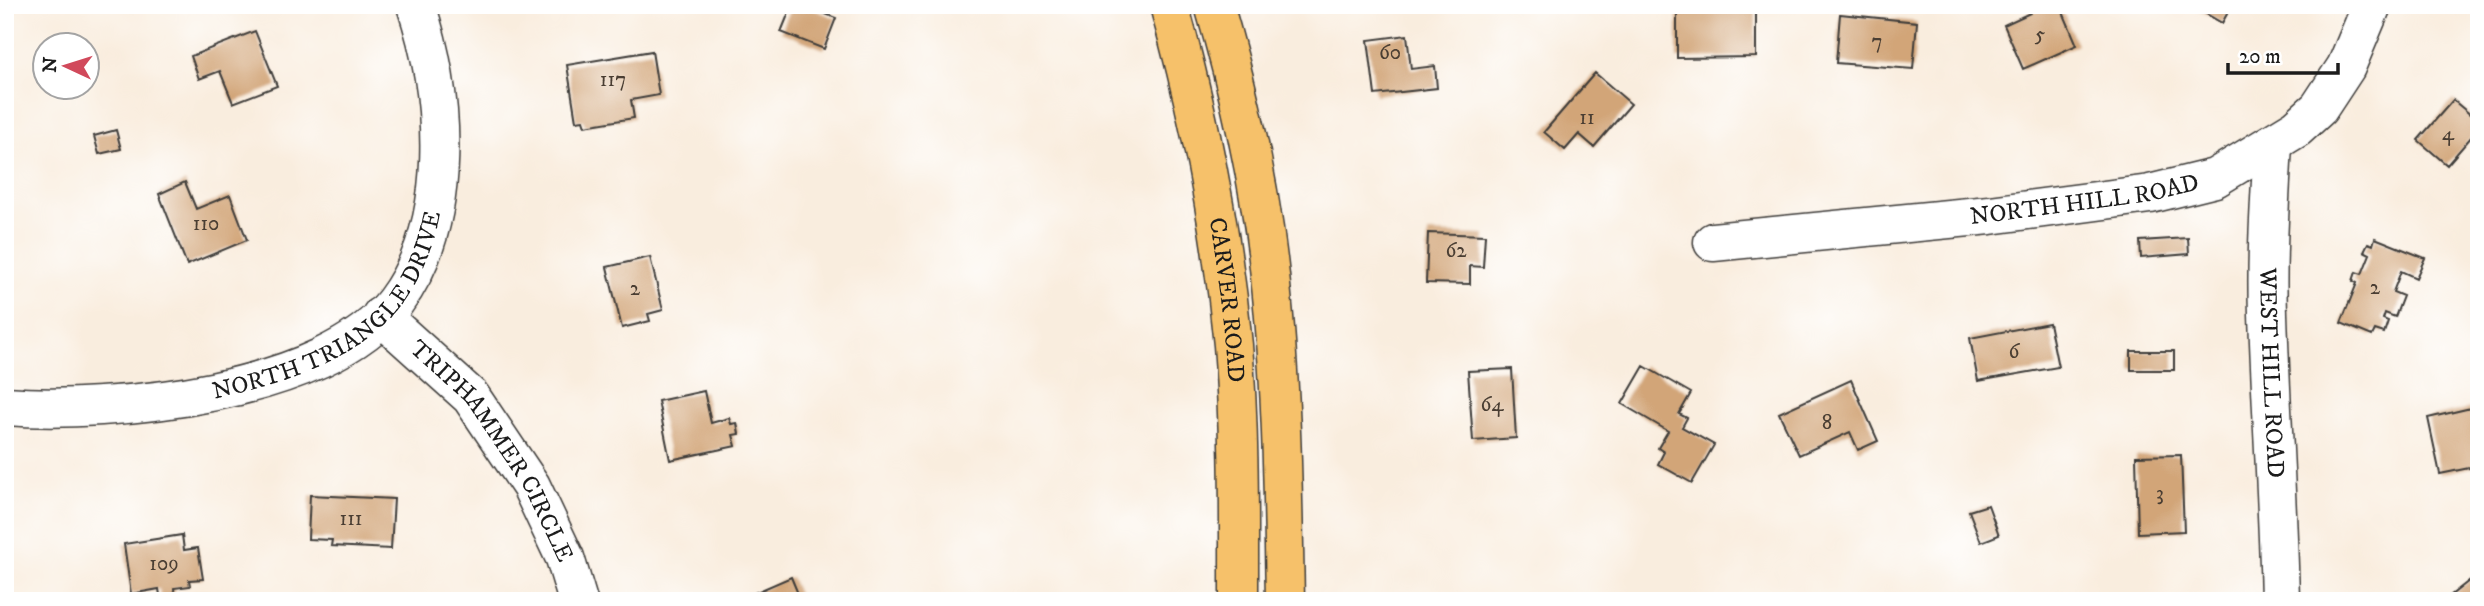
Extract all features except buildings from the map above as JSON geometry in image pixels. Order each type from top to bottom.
[{"type":"highway","name":"CARVER ROAD","points":[[1170,5],[1188,71],[1207,162],[1230,320],[1239,462],[1239,601]]},
{"type":"highway","name":"CARVER ROAD","points":[[1214,5],[1244,120],[1270,276],[1280,409],[1285,601]]},
{"type":"street","name":"NORTH TRIANGLE DRIVE","points":[[5,405],[111,405],[213,392],[265,380],[314,361],[352,339],[381,316],[394,303],[416,265],[430,221],[438,176],[441,131],[437,86],[428,42],[416,5]]},
{"type":"street","name":"NORTH HILL ROAD","points":[[1713,242],[1990,215],[2150,194],[2215,178],[2297,128],[2319,108],[2346,66],[2372,5]]},
{"type":"street","name":"WEST HILL ROAD","points":[[2273,144],[2268,235],[2268,313],[2280,601]]},
{"type":"street","name":"TRIPHAMMER CIRCLE","points":[[381,316],[471,397],[531,486],[565,558],[578,601]]}]
